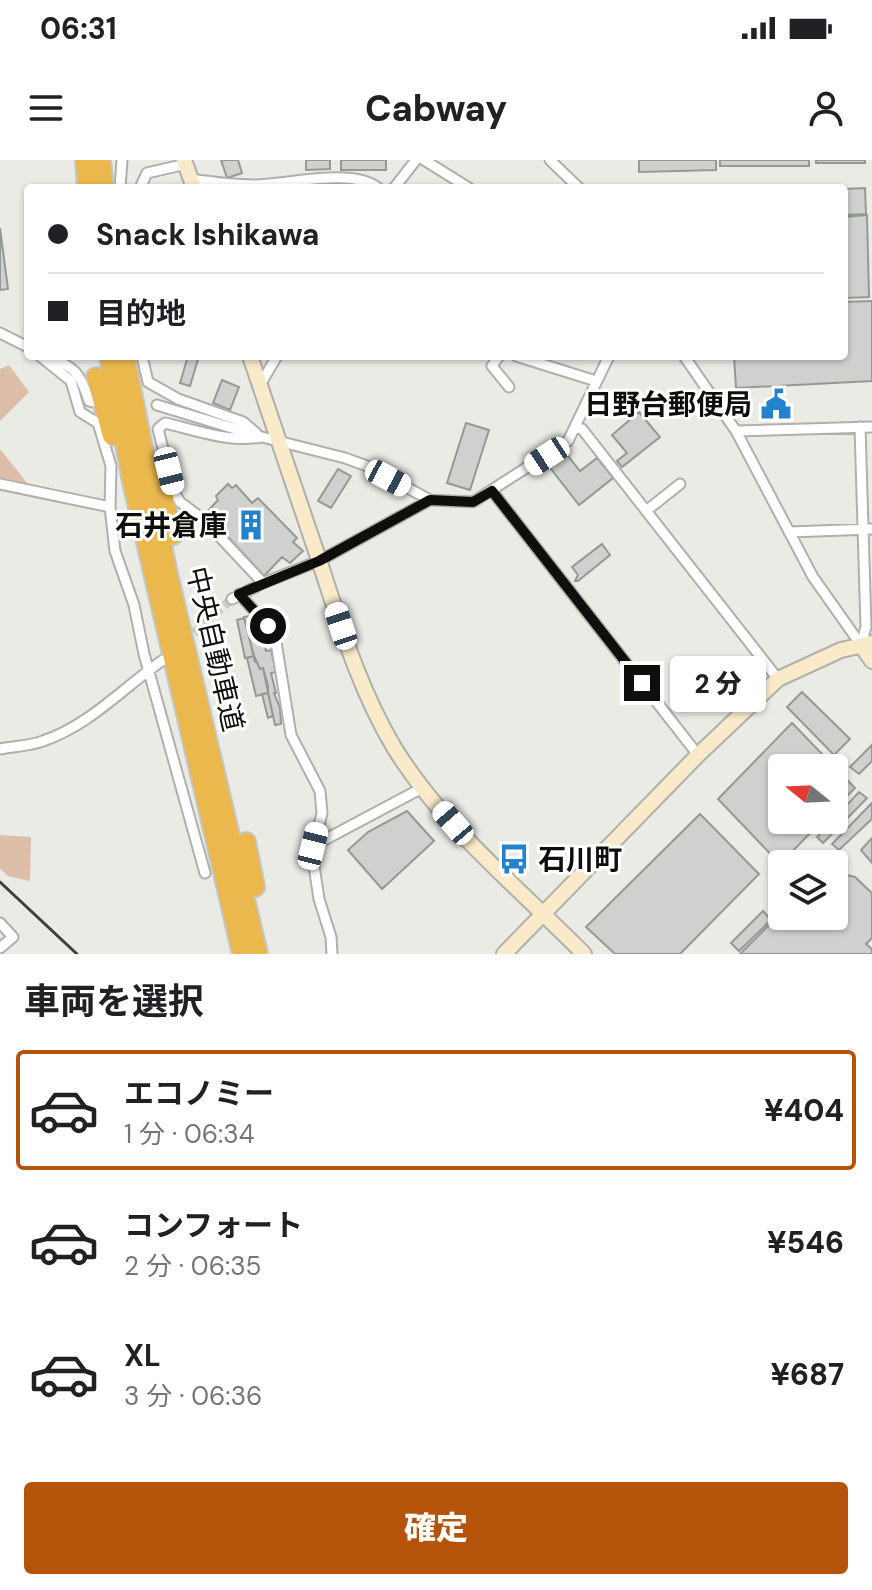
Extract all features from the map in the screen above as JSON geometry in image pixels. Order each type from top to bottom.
[{"type":"highway","points":[[85,160],[87,184]]},
{"type":"highway","points":[[101,160],[104,184]]},
{"type":"highway","name":"中央自動車道","points":[[110,360],[157,596],[242,954]]},
{"type":"highway","points":[[127,360],[173,535]]},
{"type":"highway","name":"中央自動車道","points":[[127,360],[161,545],[258,954]]},
{"type":"highway","points":[[96,377],[157,596]]},
{"type":"highway","points":[[246,842],[268,954]]},
{"type":"street","points":[[120,184],[122,160]]},
{"type":"street","points":[[397,184],[416,160]]},
{"type":"street","points":[[424,160],[463,184]]},
{"type":"street","points":[[550,160],[575,184]]},
{"type":"street","points":[[142,184],[147,173],[185,162],[193,183],[224,184]]},
{"type":"street","points":[[266,184],[327,178],[374,184]]},
{"type":"street","points":[[0,333],[24,345]]},
{"type":"street","points":[[45,360],[71,381],[80,412],[98,423],[111,466],[110,507],[115,551],[134,605],[205,873]]},
{"type":"street","points":[[57,360],[70,366],[82,377],[89,401],[93,402]]},
{"type":"street","points":[[142,360],[148,382],[178,399],[243,422],[262,437]]},
{"type":"street","points":[[251,360],[362,685],[395,749],[422,788],[468,841],[584,954]]},
{"type":"street","points":[[260,385],[275,360]]},
{"type":"street","points":[[496,360],[492,366],[509,387]]},
{"type":"street","points":[[529,360],[596,381]]},
{"type":"street","points":[[157,405],[356,462],[430,500],[473,502],[568,441],[607,360]]},
{"type":"street","points":[[687,360],[736,431],[813,577],[866,644],[872,661]]},
{"type":"street","points":[[262,437],[248,440],[165,423],[158,429],[174,492],[180,502],[204,520],[263,583]]},
{"type":"street","points":[[576,427],[582,429],[778,679]]},
{"type":"street","points":[[860,427],[868,530],[866,644]]},
{"type":"street","points":[[736,431],[872,427]]},
{"type":"street","points":[[0,484],[110,507]]},
{"type":"street","points":[[646,511],[680,484]]},
{"type":"street","points":[[492,491],[698,755]]},
{"type":"street","points":[[332,954],[330,929],[316,882],[313,846],[322,813],[320,791],[291,735],[280,652],[268,626],[236,597],[319,561],[430,500]]},
{"type":"street","points":[[789,532],[868,530]]},
{"type":"street","points":[[504,954],[698,755],[778,679],[841,650],[866,644]]},
{"type":"street","points":[[0,749],[38,742],[68,729],[107,705],[163,660]]},
{"type":"street","points":[[313,846],[422,788]]},
{"type":"street","points":[[0,923],[13,937],[0,948]]},
{"type":"shaded area","points":[[9,365],[29,392],[0,421],[0,369]]},
{"type":"shaded area","points":[[0,449],[28,484],[0,478]]},
{"type":"shaded area","points":[[0,835],[31,837],[30,881],[8,876],[0,869]]},
{"type":"building","points":[[221,160],[238,160],[242,173],[227,178]]},
{"type":"building","points":[[306,160],[330,160],[330,169],[306,170]]},
{"type":"building","points":[[341,160],[386,160],[386,170],[341,170]]},
{"type":"building","points":[[639,160],[716,160],[716,170],[639,172]]},
{"type":"building","points":[[720,160],[809,160],[809,166],[720,166]]},
{"type":"building","points":[[816,160],[865,160],[865,163],[816,163]]},
{"type":"building","points":[[865,188],[866,214],[848,215],[848,189]]},
{"type":"building","points":[[867,215],[869,297],[848,298],[848,217]]},
{"type":"building","points":[[0,228],[8,289],[0,290]]},
{"type":"building","points":[[872,301],[872,381],[736,388],[734,360],[848,360],[848,302]]},
{"type":"building","points":[[187,360],[198,360],[190,386],[180,383]]},
{"type":"building","points":[[222,380],[239,387],[230,410],[213,403]]},
{"type":"building","points":[[639,412],[660,437],[622,467],[617,461],[627,453],[612,435]]},
{"type":"building","points":[[466,423],[489,430],[470,490],[447,483]]},
{"type":"building","points":[[565,452],[580,471],[597,458],[613,478],[579,505],[548,465]]},
{"type":"building","points":[[338,469],[351,476],[331,508],[318,501]]},
{"type":"building","name":"石井倉庫","points":[[228,484],[232,488],[236,485],[252,503],[258,498],[297,538],[293,542],[303,551],[290,563],[282,557],[264,576],[206,513]]},
{"type":"building","points":[[602,544],[610,555],[575,581],[578,575],[572,567]]},
{"type":"building","points":[[249,616],[260,629],[266,651],[271,650],[276,672],[271,673],[281,724],[275,725],[263,668],[260,669],[255,662],[244,617]]},
{"type":"building","points":[[244,618],[254,656],[245,658],[237,620]]},
{"type":"building","points":[[254,656],[260,669],[263,668],[268,686],[268,693],[256,696],[247,658]]},
{"type":"building","points":[[802,692],[850,739],[833,754],[787,707]]},
{"type":"building","points":[[268,693],[273,716],[268,718],[262,694]]},
{"type":"building","points":[[792,723],[822,754],[768,754],[768,834],[809,834],[794,850],[768,851],[718,799]]},
{"type":"building","points":[[872,745],[872,761],[859,774],[850,767]]},
{"type":"building","points":[[848,781],[855,788],[848,795]]},
{"type":"building","points":[[859,792],[867,798],[848,817],[848,804]]},
{"type":"building","points":[[872,803],[872,819],[839,850],[832,844],[842,834],[848,834],[848,828]]},
{"type":"building","points":[[407,811],[434,841],[382,889],[348,850],[368,832]]},
{"type":"building","points":[[700,814],[759,874],[680,954],[615,954],[586,927]]},
{"type":"building","points":[[820,834],[832,834],[823,843],[817,837]]},
{"type":"building","points":[[872,838],[872,863],[861,850]]},
{"type":"building","points":[[848,875],[855,877],[872,893],[872,938],[866,944],[872,949],[872,954],[740,954],[768,926],[768,930],[848,930]]},
{"type":"building","points":[[763,911],[768,917],[768,923],[739,951],[731,943]]},
{"type":"tunnel","points":[[184,642],[232,599]]},
{"type":"railway","points":[[0,882],[77,954]]},
{"type":"place","name":"日野台郵便局","points":[[776,404]]},
{"type":"place","name":"石井倉庫","points":[[251,525]]},
{"type":"place","name":"石川町","points":[[514,859]]},
{"type":"route","points":[[268,626],[242,601],[239,594],[319,561],[430,500],[473,502],[492,491],[642,683]]}]
